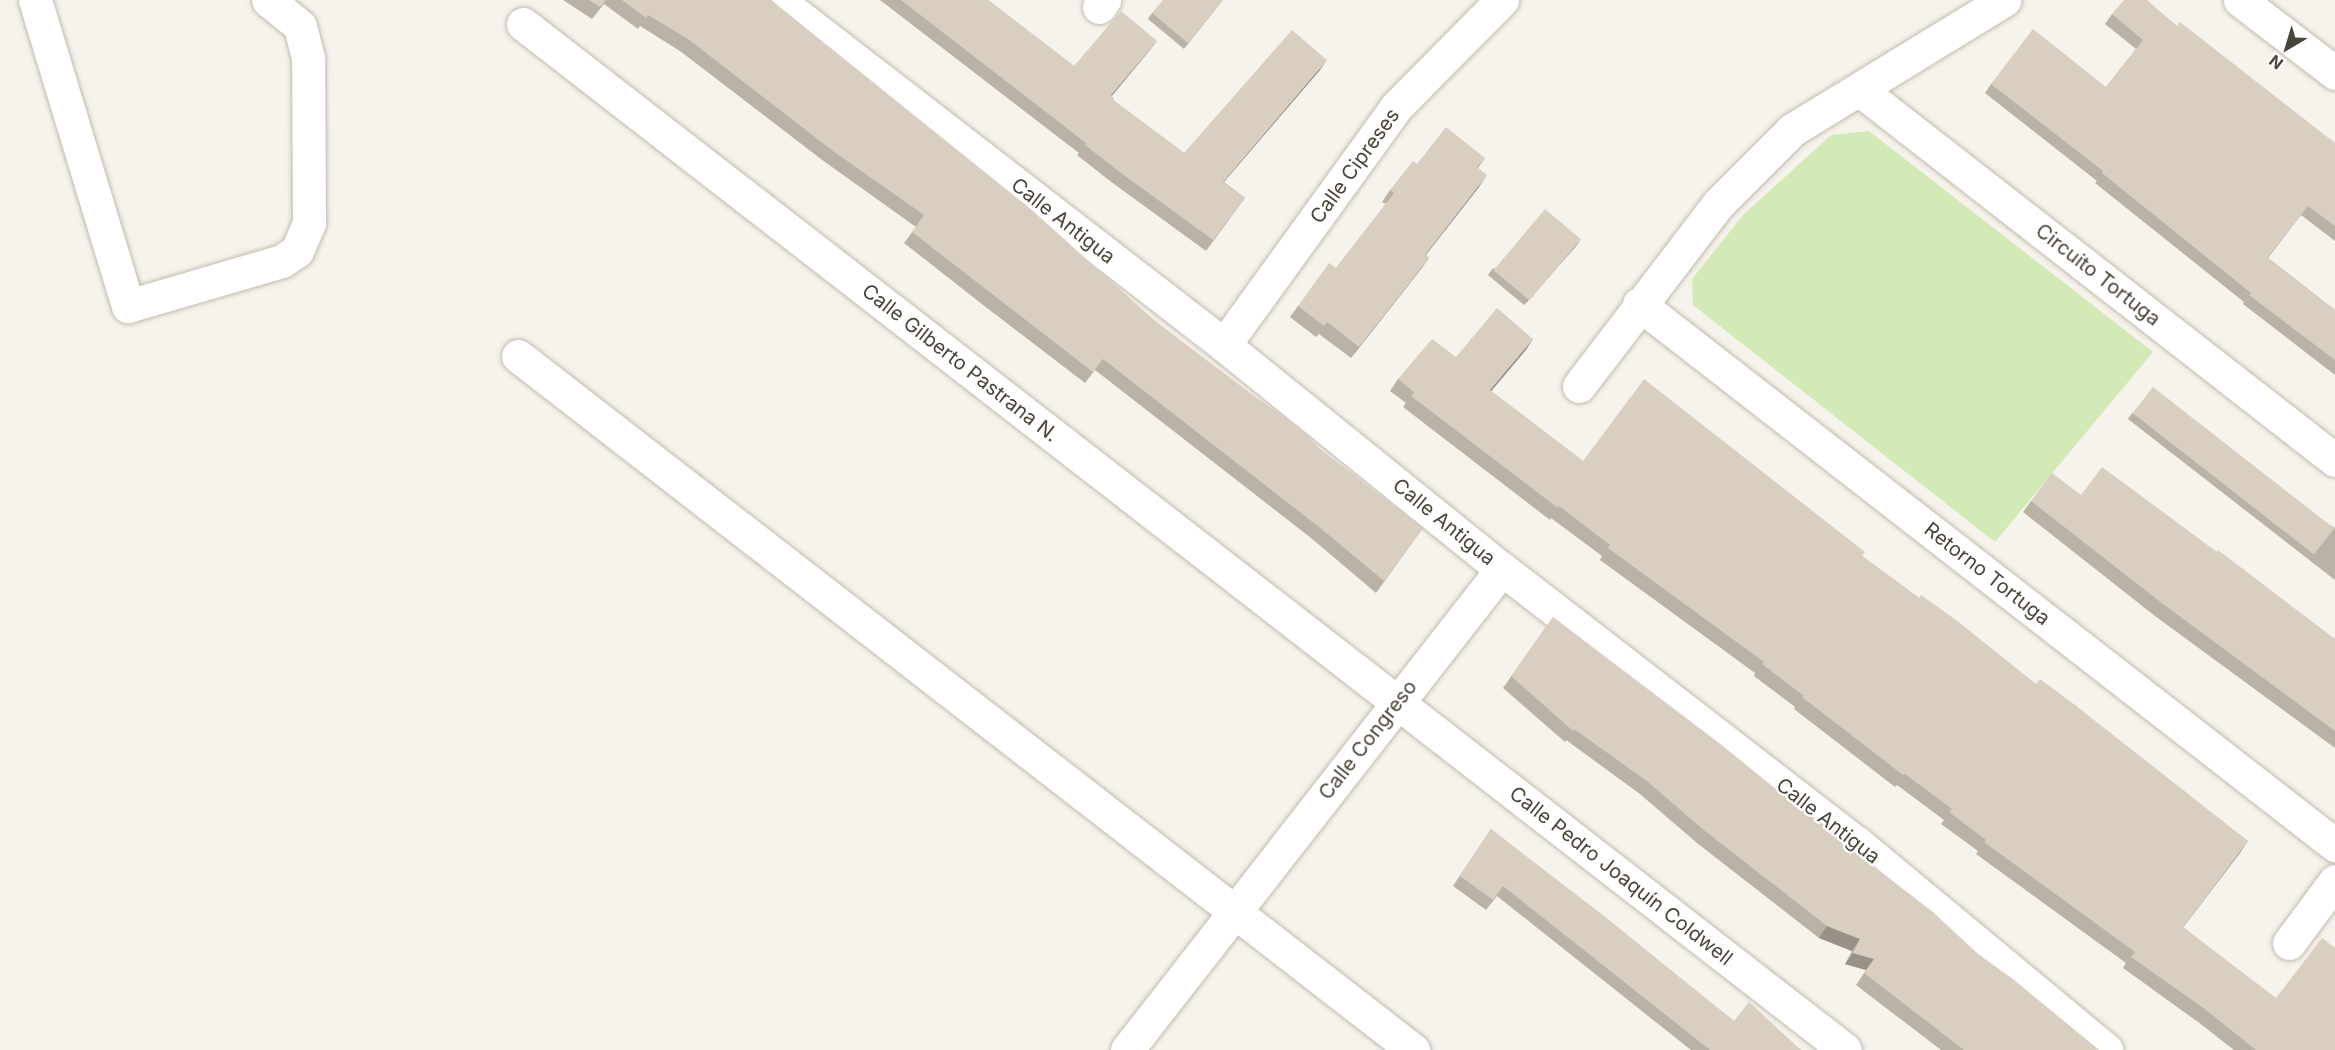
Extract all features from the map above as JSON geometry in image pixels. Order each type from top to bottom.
[{"type":"street","points":[[35,0],[128,306],[282,261],[297,251],[309,223],[308,58],[300,26],[268,0]]},
{"type":"street","name":"Calle Antigua","points":[[778,0],[1224,345],[1502,569],[1857,843],[2106,1050]]},
{"type":"street","name":"Calle Cipreses","points":[[1224,345],[1396,107],[1502,0]]},
{"type":"street","points":[[1579,386],[1639,304],[1718,204],[1792,130],[2004,0]]},
{"type":"street","points":[[2240,0],[2335,73]]},
{"type":"street","name":"Calle Gilberto Pastrana N.","points":[[523,24],[1397,702]]},
{"type":"street","name":"Circuito Tortuga","points":[[1860,90],[2335,460]]},
{"type":"street","name":"Retorno Tortuga","points":[[1639,304],[2335,845]]},
{"type":"street","points":[[518,356],[1413,1050]]},
{"type":"street","name":"Calle Congreso","points":[[1127,1050],[1502,569]]},
{"type":"street","name":"Calle Pedro Joaquín Coldwell","points":[[1397,702],[1845,1050]]},
{"type":"street","points":[[2289,943],[2335,880]]},
{"type":"green space","points":[[1869,131],[2153,352],[1995,542],[1693,305],[1692,279],[1743,215],[1831,135]]},
{"type":"building","points":[[589,0],[606,0],[600,7]]},
{"type":"building","points":[[622,0],[771,0],[1032,210],[1155,321],[1254,396],[1298,426],[1322,451],[1423,528],[1384,581],[1319,527],[1103,359],[1093,372],[912,232],[924,215],[833,151],[688,39],[648,15],[646,18]]},
{"type":"building","points":[[901,0],[988,0],[1074,66],[1121,11],[1157,41],[1111,95],[1113,100],[1184,153],[1292,30],[1327,60],[1223,182],[1245,198],[1213,240],[1117,170],[1085,145],[1086,143]]},
{"type":"building","points":[[1163,0],[1223,0],[1188,43],[1152,13]]},
{"type":"building","points":[[2124,0],[2147,0],[2177,26],[2180,22],[2335,143],[2335,226],[2308,206],[2267,258],[2335,310],[2335,360],[2249,295],[2251,293],[2102,173],[2103,171],[1991,84],[2033,29],[2106,87],[2143,40],[2112,14]]},
{"type":"building","points":[[1446,127],[1485,158],[1477,167],[1487,175],[1425,255],[1429,258],[1359,347],[1327,322],[1324,326],[1298,306],[1329,263],[1336,268],[1394,193],[1390,190],[1413,161],[1417,164]]},
{"type":"building","points":[[1545,209],[1581,239],[1530,300],[1494,270]]},
{"type":"building","points":[[1497,308],[1533,339],[1490,390],[1583,461],[1644,379],[1865,552],[1862,556],[1919,598],[1921,595],[1956,620],[2036,684],[2040,679],[2248,841],[2183,927],[2276,998],[2322,938],[2335,948],[2335,1050],[2256,1050],[2206,1010],[2131,957],[2135,952],[1984,842],[1986,840],[1949,812],[1952,809],[1905,774],[1903,775],[1802,697],[1804,696],[1762,664],[1764,662],[1608,548],[1610,545],[1411,396],[1414,392],[1398,379],[1432,339],[1456,357]]},
{"type":"building","points":[[2153,387],[2334,529],[2314,555],[2133,413]]},
{"type":"building","points":[[2102,467],[2217,552],[2218,550],[2335,639],[2335,731],[2163,604],[2031,501],[2052,473],[2081,495]]},
{"type":"building","points":[[1553,617],[1723,746],[1788,799],[1845,840],[1881,872],[1933,912],[1978,954],[2013,979],[2099,1050],[1964,1050],[1864,973],[1874,959],[1853,953],[1860,939],[1827,926],[1705,831],[1648,782],[1574,729],[1573,731],[1511,676]]},
{"type":"building","points":[[1491,829],[1734,1021],[1749,1002],[1801,1050],[1710,1050],[1503,886],[1493,900],[1460,876]]}]
